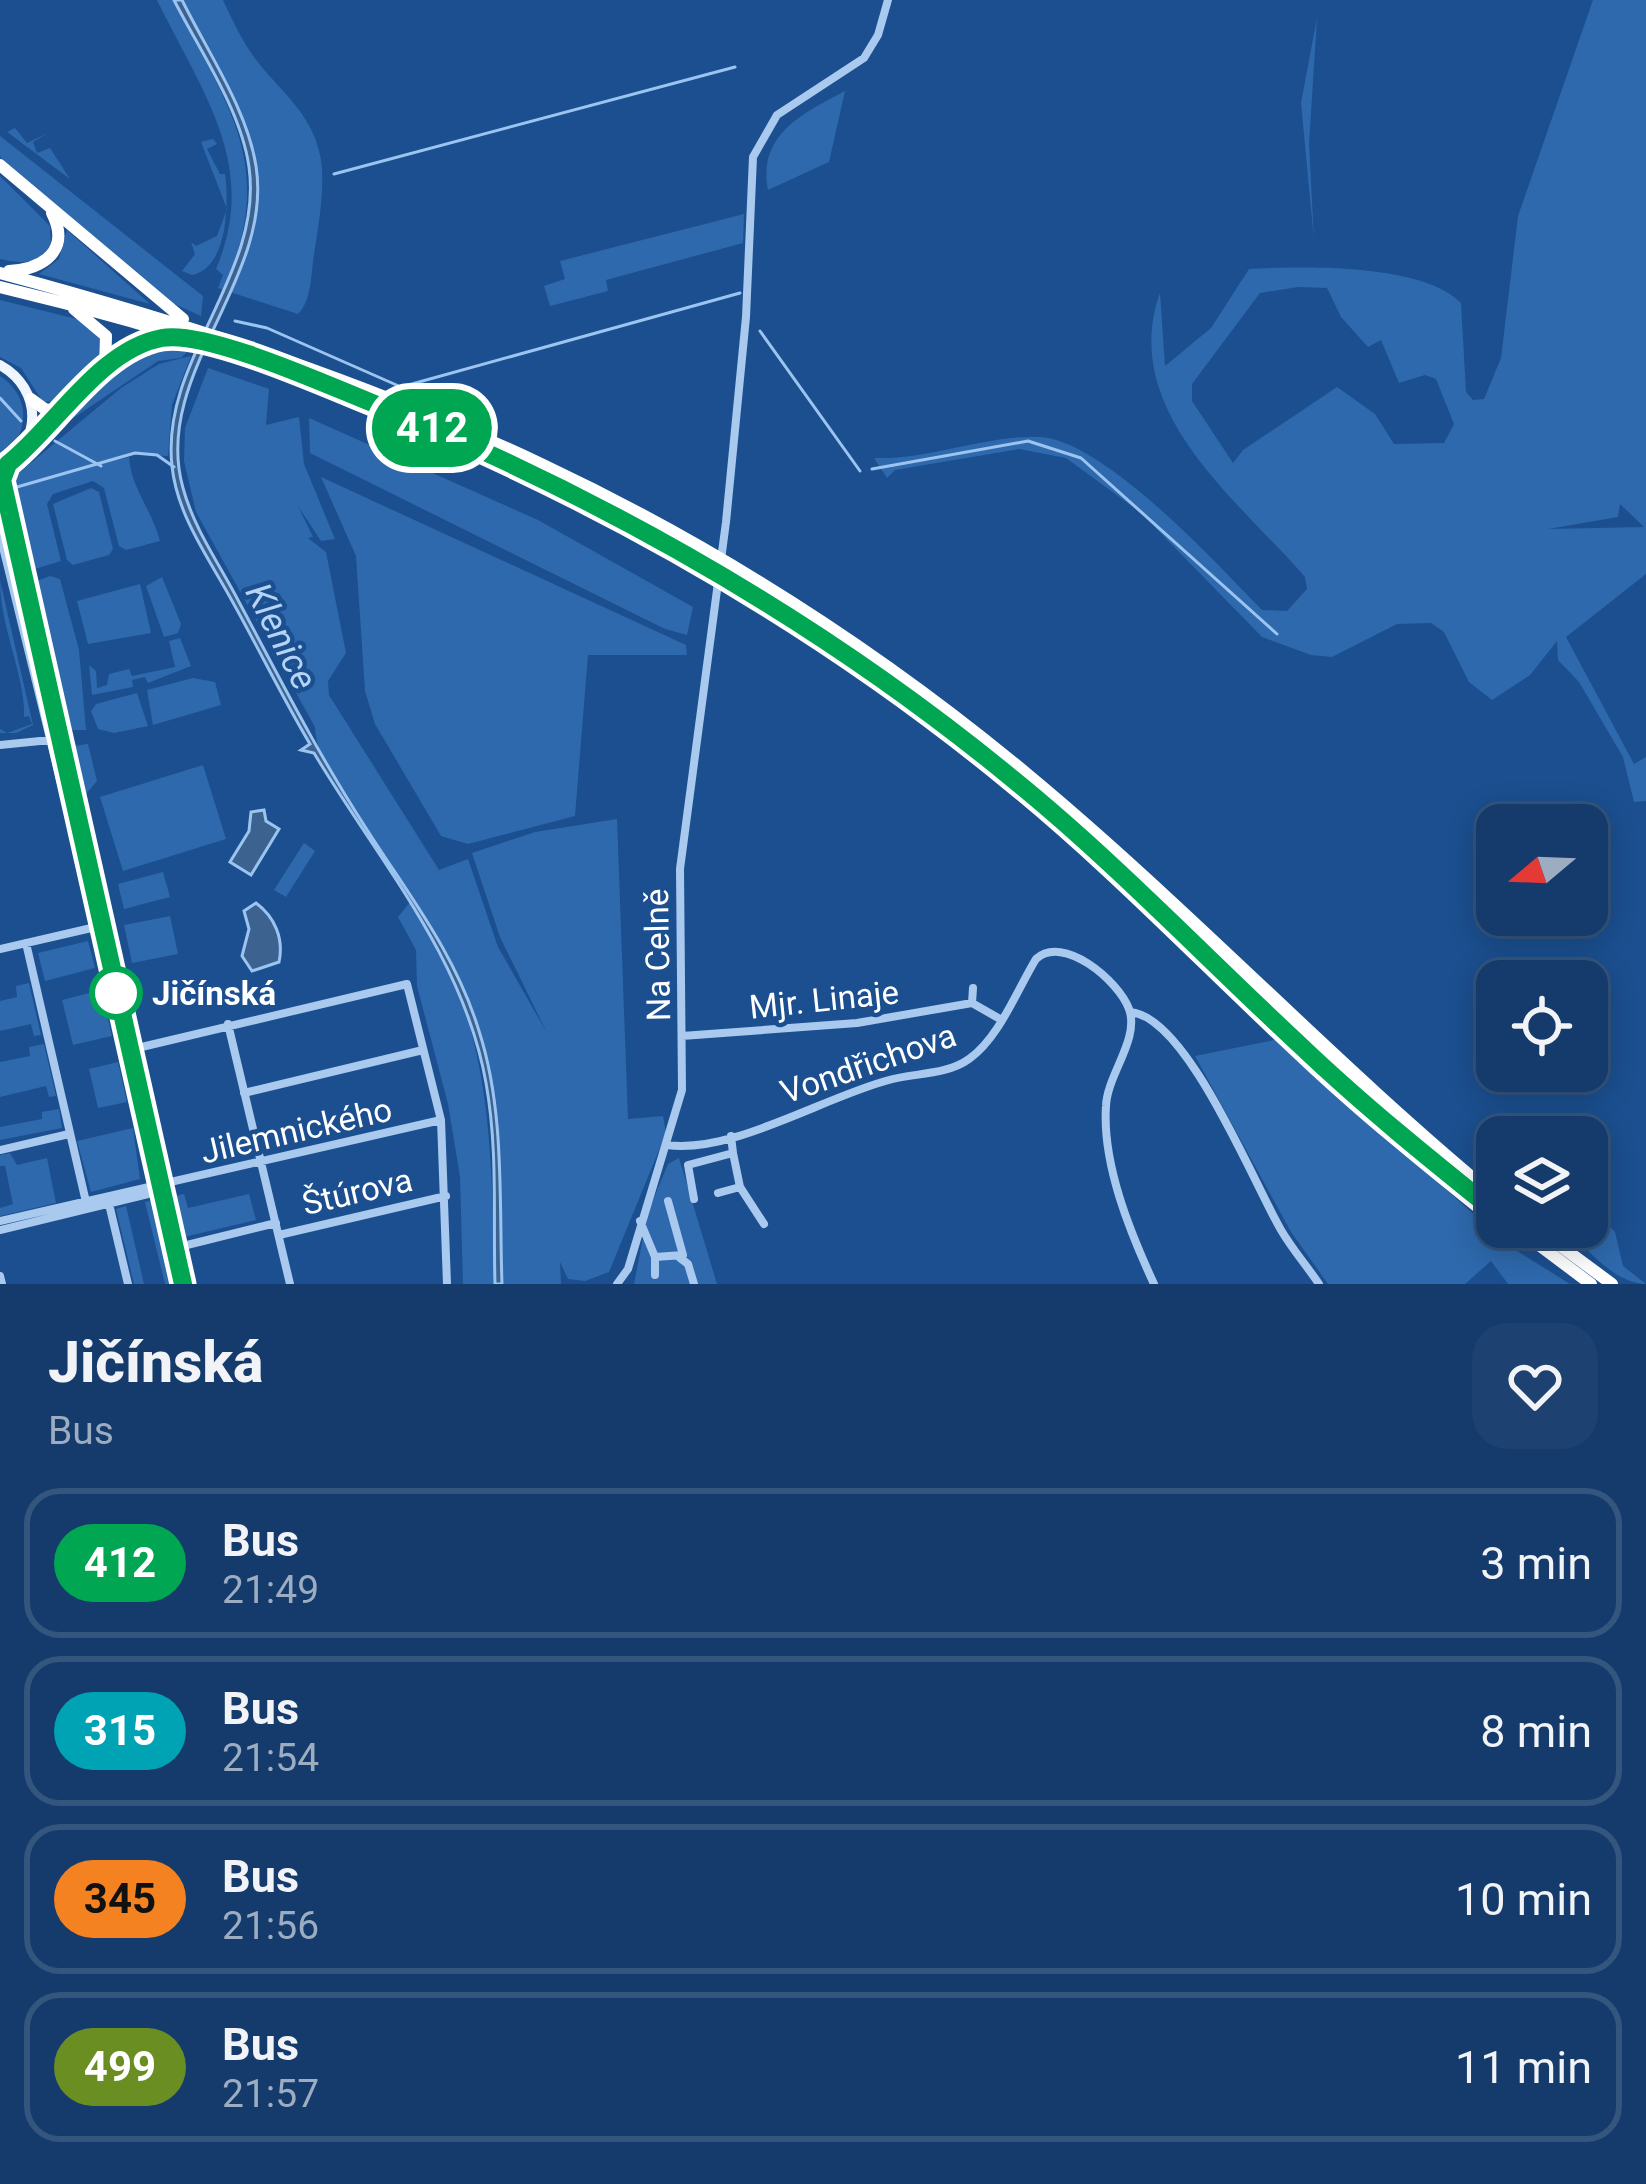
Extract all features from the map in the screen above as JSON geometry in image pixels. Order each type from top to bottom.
[{"type":"highway","points":[[0,166],[187,330]]},
{"type":"highway","points":[[0,272],[32,268],[54,253],[59,229],[48,207]]},
{"type":"highway","points":[[0,272],[357,383],[560,470],[699,543],[856,644],[1095,832],[1375,1096],[1476,1180]]},
{"type":"highway","points":[[0,287],[187,330]]},
{"type":"highway","points":[[52,299],[92,320],[106,336],[109,356],[102,374]]},
{"type":"highway","points":[[20,452],[102,374],[143,343],[187,330]]},
{"type":"highway","points":[[231,344],[546,479],[705,565],[849,655],[953,730],[1087,842],[1305,1051],[1476,1195]]},
{"type":"highway","points":[[31,399],[46,410],[67,408]]},
{"type":"highway","points":[[1543,1248],[1591,1284]]},
{"type":"highway","points":[[1563,1248],[1612,1284]]},
{"type":"main road","points":[[0,365],[19,379],[31,399],[32,427],[20,452],[4,465]]},
{"type":"street","name":"Na Celně","points":[[617,1284],[628,1269],[639,1220],[668,1145],[682,1090],[680,869],[726,522],[755,146],[777,115],[846,75],[864,58],[878,35],[888,0]]},
{"type":"street","points":[[4,465],[2,485],[101,903],[100,926]]},
{"type":"street","points":[[0,535],[47,740],[100,926],[184,1284]]},
{"type":"street","points":[[0,745],[60,739]]},
{"type":"street","points":[[0,949],[100,926]]},
{"type":"street","points":[[26,943],[86,1202]]},
{"type":"street","name":"Vondřichova","points":[[668,1145],[696,1146],[872,1084],[956,1066],[982,1048],[1036,959],[1053,949],[1071,953],[1118,992],[1130,1012]]},
{"type":"street","points":[[129,1050],[406,984],[442,1120],[447,1284]]},
{"type":"street","points":[[973,988],[972,1003],[1000,1019]]},
{"type":"street","name":"Mjr. Linaje","points":[[682,1036],[856,1023],[972,1003]]},
{"type":"street","points":[[1154,1284],[1124,1207],[1106,1121],[1107,1092],[1130,1031],[1130,1012],[1147,1016],[1187,1060],[1281,1230],[1319,1284]]},
{"type":"street","points":[[228,1024],[290,1284]]},
{"type":"street","points":[[244,1093],[423,1050]]},
{"type":"street","name":"Jilemnického","points":[[0,1226],[442,1120]]},
{"type":"street","points":[[0,1150],[69,1134]]},
{"type":"street","points":[[731,1136],[740,1187],[764,1224]]},
{"type":"street","points":[[694,1199],[688,1165],[734,1154]]},
{"type":"street","points":[[718,1193],[740,1187]]},
{"type":"street","name":"Štúrova","points":[[279,1234],[446,1196]]},
{"type":"street","points":[[108,1200],[128,1284]]},
{"type":"street","name":"Jilemnického","points":[[0,1226],[108,1200]]},
{"type":"street","points":[[668,1201],[680,1258]]},
{"type":"street","points":[[639,1220],[655,1257],[656,1275]]},
{"type":"street","name":"Štúrova","points":[[175,1248],[276,1223]]},
{"type":"street","points":[[655,1257],[680,1258],[688,1264],[694,1284]]},
{"type":"shaded area","points":[[157,0],[174,0],[240,140],[246,207],[224,290],[218,288],[223,275],[216,269],[228,231],[229,163],[207,99]]},
{"type":"shaded area","points":[[174,0],[182,0],[244,123],[256,166],[257,208],[248,249],[183,406],[178,446],[183,488],[201,532],[315,743],[429,924],[469,1002],[487,1061],[497,1124],[502,1284],[495,1284],[490,1108],[475,1037],[459,993],[391,871],[314,753],[301,750],[310,744],[195,535],[175,484],[172,427],[181,390],[242,244],[250,206],[249,167],[238,124]]},
{"type":"shaded area","points":[[182,0],[223,0],[249,50],[301,113],[316,140],[322,165],[321,203],[310,286],[298,314],[230,292],[253,233],[257,184],[233,102]]},
{"type":"shaded area","points":[[1593,0],[1646,0],[1646,574],[1566,637],[1634,764],[1646,757],[1646,801],[1634,802],[1623,757],[1579,682],[1558,660],[1557,641],[1530,675],[1492,700],[1469,682],[1444,632],[1431,623],[1397,624],[1332,657],[1311,655],[1262,637],[1140,512],[1066,458],[1019,449],[895,470],[887,478],[874,458],[1018,437],[1065,443],[1095,458],[1158,507],[1262,610],[1287,611],[1307,589],[1305,577],[1219,484],[1170,414],[1156,376],[1151,336],[1160,293],[1165,366],[1211,328],[1249,269],[1360,270],[1419,280],[1461,303],[1466,392],[1473,400],[1484,399],[1501,358],[1518,216]],"holes":[[[1327,288],[1341,317],[1368,347],[1381,340],[1399,383],[1425,375],[1436,379],[1454,424],[1444,443],[1394,444],[1375,414],[1337,387],[1243,450],[1233,463],[1192,401],[1192,384],[1260,293]],[[1620,504],[1644,527],[1548,529],[1618,517]]]},
{"type":"shaded area","points":[[1317,18],[1309,144],[1314,240],[1301,103]]},
{"type":"shaded area","points":[[845,91],[829,162],[768,190],[766,171],[776,140],[799,117]]},
{"type":"shaded area","points":[[15,128],[27,143],[48,133],[33,142],[37,153],[50,148],[70,179],[7,132]]},
{"type":"shaded area","points":[[0,136],[203,296],[201,316],[170,302],[0,157]]},
{"type":"shaded area","points":[[213,139],[217,144],[207,149],[220,174],[225,174],[226,207],[201,142]]},
{"type":"shaded area","points":[[0,176],[50,226],[51,245],[34,260],[0,259]]},
{"type":"shaded area","points":[[226,211],[224,233],[213,260],[192,275],[182,271],[195,254],[191,242],[196,246],[217,236]]},
{"type":"shaded area","points":[[744,214],[743,243],[606,280],[608,291],[550,306],[544,286],[565,279],[560,261]]},
{"type":"shaded area","points":[[67,230],[150,304],[39,274],[59,259]]},
{"type":"shaded area","points":[[0,300],[81,320],[103,342],[99,365],[63,401],[43,402],[21,368],[0,357]]},
{"type":"shaded area","points":[[164,343],[189,350],[181,358],[158,361],[69,421],[69,413],[139,350]]},
{"type":"shaded area","points":[[191,356],[172,405],[168,456],[130,454],[105,463],[129,457],[160,541],[126,550],[119,546],[104,488],[93,481],[53,494],[47,504],[61,561],[28,571],[13,510],[26,557],[14,477],[121,388],[159,364]]},
{"type":"shaded area","points":[[208,368],[269,389],[266,425],[299,417],[304,464],[335,539],[321,541],[298,506],[313,537],[308,538],[326,552],[346,653],[328,681],[329,695],[439,870],[468,859],[498,947],[547,1033],[500,937],[472,853],[535,832],[617,819],[628,1119],[663,1116],[666,1133],[609,1272],[585,1281],[568,1279],[560,1262],[561,1284],[502,1284],[487,1080],[479,1040],[452,962],[333,779],[315,727],[196,512],[184,461],[185,428]]},
{"type":"shaded area","points":[[0,376],[18,394],[23,416],[17,439],[0,457]]},
{"type":"shaded area","points":[[309,418],[538,520],[693,607],[687,635],[665,629],[310,453]]},
{"type":"shaded area","points":[[321,477],[686,645],[687,655],[588,655],[575,816],[468,844],[441,836],[375,724],[365,691],[356,556]]},
{"type":"shaded area","points":[[91,488],[99,492],[113,549],[109,555],[73,565],[67,560],[53,504]]},
{"type":"shaded area","points":[[50,576],[60,579],[79,650],[86,730],[70,730],[62,698],[58,714],[29,584]]},
{"type":"shaded area","points":[[162,577],[181,624],[178,633],[164,637],[146,586]]},
{"type":"shaded area","points":[[0,580],[33,725],[16,733],[7,733],[32,724],[29,716],[24,717]]},
{"type":"shaded area","points":[[140,584],[151,633],[88,644],[77,601]]},
{"type":"shaded area","points":[[180,638],[191,666],[148,683],[145,677],[132,680],[133,687],[92,695],[89,665],[96,671],[97,688],[107,685],[109,674],[129,669],[132,676],[175,667],[169,641]]},
{"type":"shaded area","points":[[193,678],[215,682],[221,705],[153,725],[147,690]]},
{"type":"shaded area","points":[[137,693],[148,726],[114,733],[98,729],[91,711],[96,704]]},
{"type":"shaded area","points":[[88,744],[97,781],[85,795],[73,746]]},
{"type":"shaded area","points":[[203,765],[226,839],[123,871],[100,797]]},
{"type":"shaded area","points":[[264,810],[266,821],[279,829],[251,875],[230,862],[249,831],[251,812]]},
{"type":"shaded area","points":[[304,843],[315,851],[286,897],[274,890]]},
{"type":"shaded area","points":[[163,872],[170,897],[124,909],[118,884]]},
{"type":"shaded area","points":[[410,902],[438,946],[473,1038],[488,1134],[495,1284],[463,1284],[460,1177],[448,1104],[417,986],[416,950],[398,917]]},
{"type":"shaded area","points":[[256,903],[276,929],[280,953],[279,962],[252,971],[242,956],[249,929],[244,911]]},
{"type":"shaded area","points":[[170,916],[178,954],[132,963],[124,925]]},
{"type":"shaded area","points":[[88,941],[95,968],[45,981],[38,953]]},
{"type":"shaded area","points":[[29,983],[41,1035],[34,1036],[31,1024],[0,1031],[0,1001],[17,997],[16,986]]},
{"type":"shaded area","points":[[101,990],[112,1036],[73,1045],[62,1000]]},
{"type":"shaded area","points":[[1279,1039],[1476,1216],[1476,1248],[1512,1248],[1570,1284],[1508,1284],[1491,1261],[1465,1284],[1328,1284],[1291,1232],[1195,1056]]},
{"type":"shaded area","points":[[44,1044],[56,1096],[49,1097],[46,1086],[0,1097],[0,1062],[30,1056],[29,1047]]},
{"type":"shaded area","points":[[118,1062],[127,1102],[98,1108],[89,1069]]},
{"type":"shaded area","points":[[59,1109],[62,1128],[0,1140],[0,1127],[42,1119],[42,1112]]},
{"type":"shaded area","points":[[133,1128],[140,1179],[91,1192],[77,1141]]},
{"type":"shaded area","points":[[10,1153],[17,1165],[47,1158],[56,1203],[0,1216],[0,1208],[13,1204],[5,1166],[0,1166],[0,1155]]},
{"type":"shaded area","points":[[679,1158],[717,1284],[634,1284],[648,1212],[668,1164]]},
{"type":"shaded area","points":[[184,1194],[188,1208],[249,1194],[256,1220],[184,1237],[175,1196]]},
{"type":"shaded area","points":[[153,1200],[172,1284],[165,1284],[145,1202]]},
{"type":"shaded area","points":[[126,1206],[144,1284],[134,1284],[116,1209]]},
{"type":"shaded area","points":[[1608,1225],[1615,1232],[1623,1266],[1646,1284],[1623,1278],[1585,1248],[1608,1248]]},
{"type":"waterway","points":[[334,174],[735,67]]},
{"type":"waterway","points":[[235,321],[267,328],[401,387],[740,293]]},
{"type":"waterway","points":[[760,331],[860,471]]},
{"type":"waterway","points":[[0,398],[21,421]]},
{"type":"waterway","points":[[55,441],[101,466]]},
{"type":"waterway","points":[[872,469],[1028,441],[1081,458],[1277,634]]},
{"type":"waterway","points":[[17,487],[135,453],[157,455],[174,467]]},
{"type":"bus line","name":"412","points":[[183,1284],[100,926],[101,903],[2,480],[8,464],[126,354],[143,343],[185,336],[421,423],[546,479],[705,565],[849,655],[953,730],[1087,842],[1305,1051],[1476,1196]]},
{"type":"place","name":"Jičínská","points":[[116,993]]},
{"type":"water label","name":"Klenice","points":[[282,636]]}]
